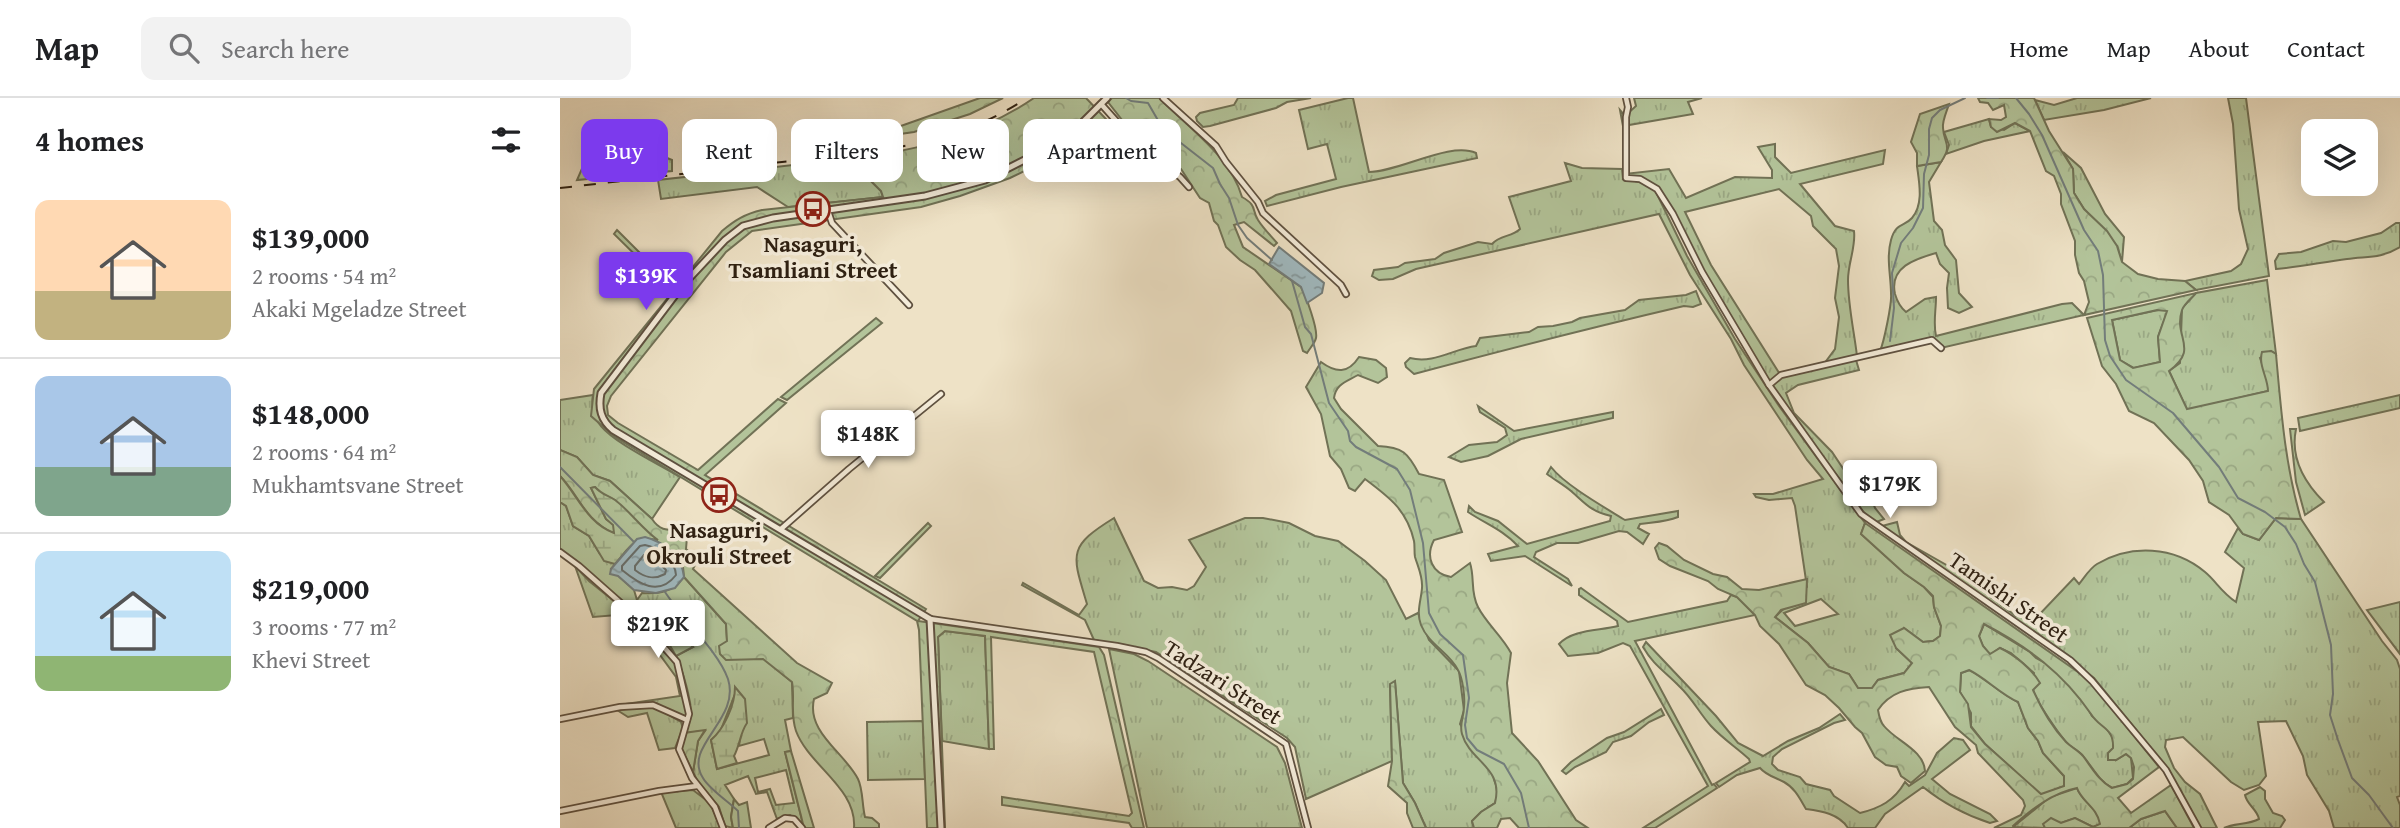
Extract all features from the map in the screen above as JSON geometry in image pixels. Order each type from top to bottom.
[{"type":"street","points":[[940,828],[930,619],[614,430],[605,423],[599,404],[601,393],[682,286],[735,231],[756,221],[925,196],[985,180],[1050,147],[1083,122],[1107,98]]},
{"type":"street","points":[[1163,98],[1216,146],[1264,213],[1341,285],[1346,294]]},
{"type":"street","name":"Tamishi Street","points":[[1626,98],[1626,178],[1640,179],[1657,189],[1674,214],[1702,272],[1769,385],[1867,520],[2070,660],[2092,681],[2166,770],[2198,828]]},
{"type":"street","points":[[1101,104],[1135,142],[1189,187]]},
{"type":"street","points":[[828,211],[832,223],[909,305]]},
{"type":"street","points":[[1769,385],[1781,375],[1932,340],[1941,348]]},
{"type":"street","points":[[781,529],[941,394]]},
{"type":"street","points":[[560,552],[640,620],[677,662],[688,704],[687,720],[679,749],[697,786],[715,807],[723,828]]},
{"type":"street","name":"Tadzari Street","points":[[930,619],[1117,646],[1146,652],[1157,658],[1286,744],[1308,828]]},
{"type":"street","points":[[560,719],[618,708],[653,705],[687,720]]},
{"type":"street","points":[[560,811],[697,786]]},
{"type":"street","points":[[769,828],[785,818],[794,819],[802,828]]},
{"type":"green space","points":[[980,98],[1003,98],[954,119],[921,119]]},
{"type":"green space","points":[[1034,98],[1086,98],[1106,119],[1023,119],[1023,172],[1009,178],[1009,119],[998,119]]},
{"type":"green space","points":[[1112,98],[1159,98],[1207,143],[1218,155],[1236,182],[1242,197],[1252,205],[1258,220],[1277,243],[1274,246],[1244,222],[1234,225],[1243,247],[1303,291],[1316,334],[1315,342],[1307,353],[1303,351],[1291,311],[1255,270],[1226,247],[1209,203],[1200,198],[1181,169],[1181,119],[1121,119],[1108,102]]},
{"type":"green space","points":[[1238,98],[1311,98],[1287,102],[1276,108],[1210,126],[1203,127],[1197,121],[1196,117],[1200,113],[1234,105]]},
{"type":"green space","points":[[1353,98],[1369,172],[1453,151],[1476,153],[1477,158],[1267,206],[1265,201],[1276,195],[1336,179],[1327,144],[1308,149],[1299,110]]},
{"type":"green space","points":[[1634,98],[1702,98],[1688,102],[1693,114],[1623,126],[1620,110],[1625,116],[1636,106]]},
{"type":"green space","points":[[1978,98],[2034,98],[2049,131],[2073,169],[2074,193],[2084,209],[2107,231],[2117,246],[2122,262],[2138,274],[2185,281],[2196,290],[2084,315],[2089,302],[2084,281],[2079,273],[2075,241],[2054,176],[2046,171],[2030,131],[2015,123],[1997,132],[1991,127],[1989,119],[2001,120],[2006,117],[2004,105],[1993,110],[1988,103],[1980,102]]},
{"type":"green space","points":[[2077,98],[2151,98],[2104,110],[2044,120],[2035,100],[2054,105]]},
{"type":"green space","points":[[2228,98],[2246,98],[2269,276],[2196,290],[2185,281],[2231,271],[2241,264],[2248,249],[2239,209],[2233,124]]},
{"type":"green space","points":[[1949,104],[1943,125],[1947,148],[1945,156],[1941,162],[1917,166],[1917,153],[1911,142],[1920,114]]},
{"type":"green space","points":[[1989,119],[1991,127],[2004,130],[2015,123],[2030,131],[1984,141],[1946,154],[1949,145],[1944,132]]},
{"type":"green space","points":[[917,120],[917,131],[903,134],[903,125]]},
{"type":"green space","points":[[1775,144],[1775,157],[1791,173],[1885,150],[1883,164],[1800,184],[1835,226],[1854,231],[1848,280],[1857,356],[1824,364],[1835,349],[1839,317],[1835,298],[1839,266],[1836,249],[1813,226],[1811,216],[1779,189],[1685,212],[1711,265],[1781,376],[1856,360],[1859,370],[1798,385],[1786,393],[1794,413],[1832,452],[1848,476],[1863,482],[1875,508],[1884,519],[1874,523],[1803,430],[1741,340],[1657,189],[1640,179],[1626,178],[1624,174],[1669,169],[1686,198],[1735,177],[1772,178],[1772,170],[1758,147]]},
{"type":"green space","points":[[917,147],[917,182],[999,182],[921,207],[752,231],[726,252],[611,396],[607,406],[608,415],[698,470],[778,399],[786,403],[705,475],[926,609],[918,621],[1099,647],[1104,655],[1144,828],[1132,828],[1129,823],[1002,805],[1002,797],[1129,816],[1132,813],[1094,652],[991,637],[994,749],[989,749],[985,636],[945,631],[938,637],[945,828],[927,828],[917,621],[615,437],[591,416],[594,389],[722,231],[745,216],[762,210],[883,197],[872,182],[903,182],[903,150]]},
{"type":"green space","points":[[2063,152],[2081,168],[2105,214],[2124,237],[2122,262],[2117,246],[2084,209],[2074,193],[2073,169]]},
{"type":"green space","points":[[668,158],[672,160],[672,171],[668,171]]},
{"type":"green space","points":[[1941,162],[1929,182],[1934,221],[1942,230],[1945,245],[1956,260],[1959,293],[1972,307],[1959,313],[1948,308],[1949,273],[1940,264],[1936,253],[1912,261],[1896,277],[1895,294],[1904,310],[1906,312],[1925,299],[1936,297],[1936,336],[2062,304],[2072,303],[2084,315],[1941,348],[1931,340],[1880,351],[1891,299],[1891,240],[1895,230],[1909,221],[1916,212],[1920,193],[1917,166]]},
{"type":"green space","points":[[1565,163],[1582,168],[1622,169],[1623,179],[1640,182],[1655,190],[1687,256],[1735,339],[1779,406],[1865,523],[1861,534],[1933,597],[1941,626],[1940,636],[1933,641],[1923,642],[1904,628],[1896,648],[1912,663],[1904,673],[1878,680],[1872,688],[1858,688],[1849,674],[1829,667],[1808,643],[1775,617],[1807,587],[1795,506],[1792,498],[1769,500],[1754,494],[1773,494],[1823,479],[1807,460],[1744,365],[1731,339],[1690,275],[1659,214],[1416,269],[1393,279],[1379,280],[1372,276],[1374,270],[1435,259],[1444,253],[1478,242],[1492,244],[1520,229],[1509,197],[1571,181]],"holes":[[[1821,599],[1838,614],[1795,626],[1784,613]]]},
{"type":"green space","points":[[791,165],[791,182],[872,182],[883,197],[788,207],[757,187],[661,199],[658,182],[668,182],[668,179],[682,177],[682,182],[777,182],[777,167]]},
{"type":"green space","points":[[2400,223],[2400,247],[2386,254],[2276,269],[2275,261],[2279,254],[2301,252],[2333,241],[2346,242],[2381,233]]},
{"type":"green space","points":[[617,230],[671,284],[669,288],[614,234]]},
{"type":"green space","points":[[2267,280],[2276,354],[2271,351],[2260,358],[2268,381],[2268,391],[2187,410],[2169,371],[2180,363],[2182,308],[2196,293]]},
{"type":"green space","points":[[1696,291],[1701,304],[1693,307],[1684,306],[1650,314],[1414,374],[1406,367],[1405,363],[1410,358],[1427,359],[1476,346],[1480,338],[1529,332],[1538,327],[1625,310],[1639,300],[1686,295]]},
{"type":"green space","points":[[2196,293],[2182,310],[2180,320],[2184,342],[2183,356],[2169,371],[2187,409],[2268,391],[2261,362],[2262,352],[2271,351],[2276,354],[2287,458],[2301,519],[2276,518],[2259,540],[2243,534],[2229,515],[2209,502],[2203,481],[2189,460],[2154,423],[2129,411],[2116,384],[2102,366],[2087,318]],"holes":[[[2157,310],[2167,311],[2158,337],[2160,362],[2133,368],[2120,360],[2112,320]]]},
{"type":"green space","points":[[2168,310],[2158,337],[2160,362],[2134,368],[2120,360],[2112,320]]},
{"type":"green space","points":[[876,318],[882,323],[787,400],[781,397]]},
{"type":"green space","points":[[1359,357],[1376,360],[1386,368],[1387,377],[1378,383],[1358,375],[1339,386],[1334,398],[1341,409],[1378,446],[1404,452],[1419,474],[1444,480],[1462,532],[1434,540],[1430,553],[1432,564],[1439,572],[1451,577],[1470,563],[1478,607],[1511,653],[1507,683],[1512,733],[1538,761],[1576,820],[1588,828],[1519,828],[1510,818],[1501,819],[1497,828],[1474,828],[1472,821],[1495,803],[1495,781],[1466,744],[1462,734],[1464,698],[1458,670],[1421,625],[1419,611],[1422,580],[1411,530],[1396,505],[1365,479],[1355,491],[1349,488],[1341,469],[1330,456],[1321,414],[1306,387],[1321,362],[1342,370],[1355,363]]},
{"type":"green space","points":[[593,395],[595,415],[608,433],[680,477],[652,519],[610,481],[593,475],[577,457],[560,450],[560,400]]},
{"type":"green space","points":[[2400,395],[2400,408],[2300,431],[2298,418]]},
{"type":"green space","points":[[1478,406],[1514,431],[1613,412],[1613,418],[1521,439],[1488,456],[1461,462],[1449,457],[1469,445],[1497,442],[1507,435],[1505,428],[1480,412]]},
{"type":"green space","points":[[2290,429],[2296,429],[2295,450],[2300,469],[2324,502],[2305,515],[2296,482]]},
{"type":"green space","points":[[560,450],[577,457],[593,475],[610,481],[661,528],[680,530],[687,537],[686,549],[698,559],[693,569],[797,663],[832,683],[827,693],[814,699],[816,722],[828,742],[858,779],[865,817],[872,818],[879,824],[879,828],[854,828],[848,801],[802,744],[794,725],[792,682],[763,659],[726,660],[720,654],[719,646],[727,641],[726,624],[684,577],[683,567],[615,500],[595,487],[591,488],[606,519],[614,525],[614,534],[595,521],[560,476]]},
{"type":"green space","points":[[1551,467],[1575,488],[1625,520],[1678,511],[1678,517],[1640,524],[1638,528],[1649,534],[1643,544],[1627,532],[1619,531],[1578,543],[1557,543],[1536,552],[1534,557],[1568,579],[1572,586],[1525,556],[1491,561],[1488,554],[1518,546],[1500,531],[1468,512],[1469,506],[1475,512],[1498,521],[1527,544],[1610,521],[1611,516],[1598,512],[1547,474]]},
{"type":"green space","points":[[560,476],[597,523],[614,533],[613,525],[606,519],[591,488],[595,487],[615,500],[658,540],[638,541],[615,564],[604,561],[589,536],[573,526],[566,506],[560,502]]},
{"type":"green space","points":[[560,502],[566,506],[573,526],[589,536],[600,554],[615,564],[611,569],[634,590],[637,600],[642,593],[670,589],[684,577],[726,624],[727,641],[743,659],[763,658],[792,682],[793,718],[785,720],[791,751],[785,752],[803,824],[790,815],[777,819],[767,792],[756,794],[748,776],[725,785],[734,799],[731,817],[733,828],[725,826],[719,807],[693,772],[698,741],[705,731],[684,733],[691,711],[684,677],[676,656],[693,647],[675,629],[665,637],[674,652],[664,646],[641,618],[560,550]],"holes":[[[735,688],[741,731],[739,746],[764,739],[769,755],[717,769],[711,740],[720,732]],[[786,770],[794,803],[776,805],[770,789],[758,792],[755,778]]]},
{"type":"green space","points":[[1114,518],[1144,581],[1158,588],[1187,590],[1194,586],[1206,567],[1189,540],[1245,518],[1289,523],[1315,536],[1338,541],[1365,561],[1386,580],[1406,619],[1418,613],[1429,640],[1459,671],[1464,710],[1460,724],[1492,772],[1498,792],[1495,803],[1472,821],[1474,828],[1426,828],[1403,783],[1395,682],[1390,685],[1392,761],[1306,799],[1295,747],[1287,738],[1156,652],[1094,640],[1085,620],[1022,585],[1023,583],[1079,615],[1087,604],[1078,574],[1077,553],[1088,537]]},
{"type":"green space","points":[[2276,518],[2301,519],[2397,660],[2400,669],[2400,796],[2397,797],[2400,805],[2400,828],[2334,828],[2329,811],[2307,775],[2303,756],[2286,721],[2258,722],[2266,776],[2259,785],[2244,790],[2231,782],[2183,737],[2166,740],[2165,747],[2174,768],[2185,782],[2200,794],[2217,828],[2201,828],[2168,769],[2094,678],[2033,631],[1938,570],[1882,526],[1897,522],[1900,535],[1906,542],[1950,567],[2016,616],[2037,617],[2074,578],[2079,584],[2097,564],[2124,553],[2138,551],[2166,553],[2193,563],[2236,602],[2244,568],[2225,552],[2238,528],[2243,534],[2259,540]]},
{"type":"green space","points":[[928,523],[931,526],[880,578],[875,576]]},
{"type":"green space","points":[[1865,523],[2088,679],[2159,767],[2118,798],[2131,813],[2171,785],[2194,828],[2177,828],[2165,811],[2141,819],[2129,828],[2045,828],[2043,824],[2051,818],[2061,823],[2075,818],[2093,827],[2100,824],[2096,813],[2077,788],[2043,802],[2013,826],[2014,828],[1994,828],[2021,815],[2025,806],[2023,800],[1978,753],[1976,745],[1955,727],[1929,687],[1900,692],[1888,699],[1878,710],[1880,719],[1889,731],[1920,757],[1925,771],[1911,783],[1901,776],[1897,767],[1886,765],[1875,757],[1862,733],[1839,708],[1825,695],[1806,685],[1779,644],[1760,626],[1755,615],[1737,597],[1718,589],[1708,581],[1670,566],[1659,559],[1655,548],[1659,543],[1667,546],[1684,560],[1713,574],[1727,577],[1742,589],[1759,590],[1807,579],[1806,603],[1781,610],[1775,617],[1808,643],[1829,667],[1849,674],[1858,688],[1872,688],[1878,680],[1904,673],[1912,663],[1896,648],[1890,635],[1904,628],[1923,642],[1933,641],[1940,636],[1941,626],[1933,596],[1861,534]],"holes":[[[1984,624],[2044,662],[2069,686],[2111,736],[2113,748],[2108,753],[2108,760],[2116,760],[2126,754],[2131,758],[2134,767],[2133,779],[2127,784],[2112,788],[2099,778],[2048,718],[2033,690],[2040,683],[2032,673],[2006,651],[2000,648],[1990,654],[1983,646],[1979,636]],[[1969,670],[2018,702],[2028,728],[2043,753],[2064,776],[2064,786],[2041,794],[1985,744],[1971,727],[1968,704],[1960,692],[1961,673]]]},
{"type":"green space","points":[[575,566],[589,581],[630,614],[593,617]]},
{"type":"green space","points":[[1581,588],[1628,622],[1727,601],[1731,595],[1737,597],[1755,615],[1635,641],[1712,785],[1717,788],[1655,828],[1643,828],[1708,786],[1630,646],[1623,643],[1598,653],[1568,656],[1559,644],[1579,633],[1618,626],[1617,621],[1579,595]]},
{"type":"green space","points":[[2400,602],[2400,654],[2367,610]]},
{"type":"green space","points":[[1984,624],[2061,675],[2092,716],[2104,725],[2113,738],[2116,760],[2126,754],[2131,758],[2133,778],[2127,784],[2112,788],[2107,785],[2081,754],[2066,742],[2035,694],[2034,673],[2011,653],[2000,648],[1990,655],[1983,646],[1979,636]]},
{"type":"green space","points":[[641,629],[649,633],[661,649],[676,662],[686,717],[653,703],[619,705],[680,696],[676,677]]},
{"type":"green space","points":[[675,629],[693,647],[676,656],[665,637]]},
{"type":"green space","points":[[945,631],[985,636],[989,749],[942,741],[938,637]]},
{"type":"green space","points":[[1646,642],[1738,743],[1763,756],[1788,741],[1819,728],[1840,714],[1845,720],[1782,749],[1773,757],[1772,764],[1778,770],[1800,777],[1806,784],[1830,790],[1834,796],[1860,813],[1886,803],[1905,782],[1909,786],[1925,775],[1937,753],[1954,738],[1963,740],[1970,750],[1932,779],[1950,794],[1990,814],[1997,821],[1990,823],[1963,812],[1923,787],[1885,814],[1875,828],[1848,828],[1835,816],[1806,809],[1791,787],[1760,768],[1737,775],[1719,787],[1716,783],[1750,762],[1749,759],[1716,731],[1684,691],[1651,659],[1643,647]]},
{"type":"green space","points":[[1109,649],[1134,654],[1148,661],[1277,747],[1285,763],[1302,828],[1147,828]]},
{"type":"green space","points":[[1970,670],[2018,702],[2028,728],[2043,753],[2064,776],[2065,786],[2041,795],[1985,744],[1971,726],[1971,713],[1960,692],[1961,673]]},
{"type":"green space","points":[[1395,681],[1403,783],[1426,828],[1413,828],[1407,813],[1407,803],[1388,786],[1392,761],[1390,684]]},
{"type":"green space","points":[[735,687],[745,699],[747,723],[734,756],[737,763],[717,769],[711,740],[728,716]]},
{"type":"green space","points":[[653,706],[681,722],[683,728],[675,748],[659,750],[647,713],[628,717],[617,710]]},
{"type":"green space","points":[[1661,709],[1664,715],[1649,722],[1631,736],[1613,742],[1606,752],[1566,774],[1562,771],[1607,738],[1624,732]]},
{"type":"green space","points":[[923,721],[925,779],[868,780],[867,722]]},
{"type":"green space","points":[[705,730],[698,741],[693,772],[681,748],[684,733]]},
{"type":"green space","points":[[791,751],[814,828],[804,828],[785,752]]},
{"type":"green space","points":[[2260,787],[2265,791],[2265,799],[2273,813],[2285,820],[2280,828],[2224,828],[2259,819],[2245,795]]},
{"type":"green space","points":[[2077,788],[2101,824],[2093,827],[2075,818],[2061,823],[2044,824],[2045,828],[2013,827],[2050,797]]},
{"type":"green space","points":[[693,790],[710,803],[721,828],[676,828],[661,792]]},
{"type":"green space","points":[[734,799],[739,805],[747,802],[751,828],[733,828],[731,817]]},
{"type":"green space","points":[[2165,811],[2177,828],[2129,828],[2141,819]]},
{"type":"water","points":[[1279,247],[1324,283],[1322,293],[1307,303],[1301,287],[1269,264]]},
{"type":"water","points":[[645,537],[659,542],[676,556],[684,577],[675,588],[656,593],[634,590],[618,576],[610,574],[611,569],[637,539]]},
{"type":"waterway","points":[[1126,98],[1148,103],[1163,129],[1213,168],[1229,198],[1238,225],[1247,238],[1272,260]]},
{"type":"waterway","points":[[1890,341],[1894,308],[1892,273],[1901,243],[1913,228],[1923,208],[1924,174],[1929,155],[1929,129],[1932,118],[1940,110],[1965,98]]},
{"type":"waterway","points":[[1987,98],[1998,98]]},
{"type":"waterway","points":[[2016,98],[2042,135],[2084,230],[2098,251],[2103,275],[2105,340],[2110,356],[2126,380],[2173,413],[2219,467],[2238,498],[2265,512],[2285,527],[2296,544],[2315,582],[2331,645],[2333,694],[2330,715],[2338,740],[2352,778],[2369,795],[2393,828]]},
{"type":"waterway","points":[[1292,281],[1305,327],[1311,334],[1329,403],[1348,431],[1350,441],[1397,469],[1410,490],[1423,543],[1429,613],[1440,634],[1463,655],[1469,698],[1465,725],[1467,738],[1477,750],[1504,764],[1521,793],[1529,828]]},
{"type":"waterway","points":[[560,467],[634,542]]},
{"type":"waterway","points":[[665,592],[716,657],[728,679],[730,694],[727,707],[705,743],[699,766],[706,782],[738,811],[739,828]]},
{"type":"railway","points":[[560,188],[904,146],[968,128],[1027,98]]},
{"type":"place","name":"Nasaguri, Tsamliani Street","points":[[813,209]]},
{"type":"place","name":"Nasaguri, Okrouli Street","points":[[719,495]]}]
